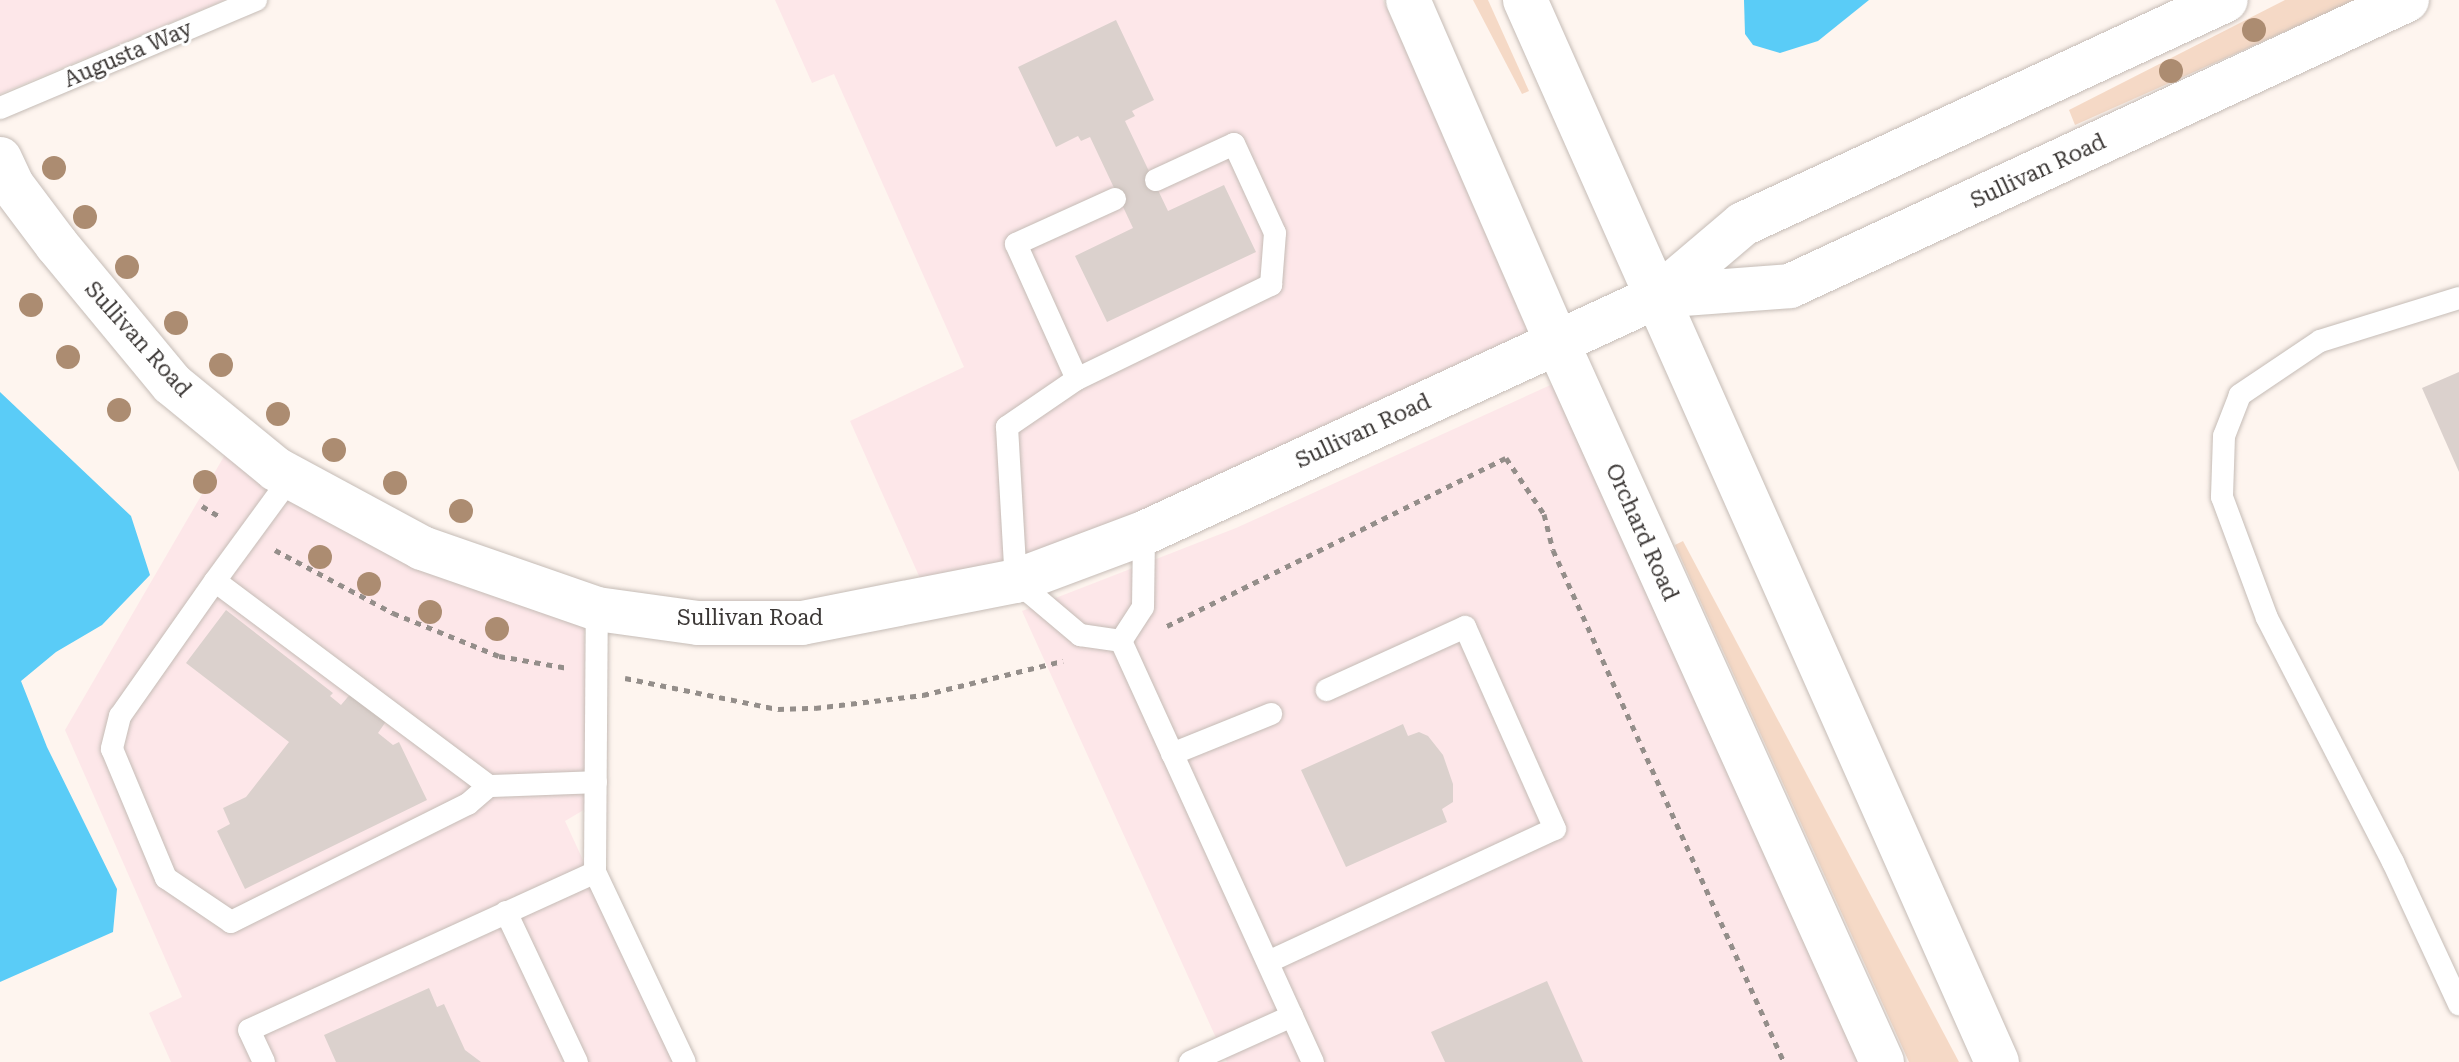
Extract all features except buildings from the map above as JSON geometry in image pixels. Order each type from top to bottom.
[{"type":"street","name":"Orchard Road","points":[[1408,0],[1556,340],[1882,1062]]},
{"type":"street","points":[[1525,0],[1997,1062]]},
{"type":"street","name":"Sullivan Road","points":[[0,159],[12,185],[48,233],[172,384],[291,477],[422,548],[597,609],[698,623],[802,623],[1016,581],[1144,533],[1556,340],[1658,296],[1743,224],[2226,0]]},
{"type":"street","name":"Sullivan Road","points":[[1658,296],[1790,286],[2407,0]]},
{"type":"lane","name":"Augusta Way","points":[[0,108],[256,0]]},
{"type":"lane","points":[[1121,641],[1080,635],[1016,581],[1007,427],[1077,379],[1271,285],[1275,233],[1234,144],[1156,180]]},
{"type":"lane","points":[[1077,379],[1016,244],[1115,199]]},
{"type":"lane","points":[[2459,298],[2320,341],[2240,395],[2224,436],[2222,497],[2267,618],[2393,862],[2459,1004]]},
{"type":"lane","points":[[291,477],[120,716],[112,749],[166,878],[231,922],[468,804],[489,786],[596,782]]},
{"type":"lane","points":[[1121,641],[1143,607],[1144,533]]},
{"type":"lane","points":[[215,581],[489,786]]},
{"type":"lane","points":[[597,609],[595,872],[685,1062]]},
{"type":"lane","points":[[1268,962],[1555,829],[1465,627],[1327,690]]},
{"type":"lane","points":[[1121,641],[1313,1062]]},
{"type":"lane","points":[[1172,754],[1271,714]]},
{"type":"lane","points":[[264,1062],[249,1030],[595,872]]},
{"type":"lane","points":[[506,912],[577,1062]]},
{"type":"lane","points":[[1190,1062],[1292,1016]]},
{"type":"path","points":[[1506,458],[1544,514],[1553,550],[1784,1062]]},
{"type":"shaded area","points":[[0,0],[225,0],[0,94]]},
{"type":"shaded area","points":[[775,0],[1383,0],[1534,332],[1139,516],[1014,561],[923,585],[850,421],[964,367],[834,74],[812,83]]},
{"type":"shaded area","points":[[1473,0],[1488,0],[1529,91],[1522,94]]},
{"type":"shaded area","points":[[2285,0],[2356,0],[2075,125],[2069,110]]},
{"type":"shaded area","points":[[1555,383],[1858,1062],[1227,1062],[1022,611],[1236,528]]},
{"type":"shaded area","points":[[230,446],[584,614],[587,808],[565,821],[676,1062],[171,1062],[149,1013],[182,997],[65,730]]},
{"type":"shaded area","points":[[1683,541],[1959,1062],[1909,1062],[1675,545]]},
{"type":"water","points":[[1744,0],[1869,0],[1818,41],[1780,53],[1753,45],[1745,34]]},
{"type":"water","points":[[0,392],[131,516],[150,575],[102,625],[56,652],[21,681],[47,747],[117,889],[113,932],[0,982]]}]
